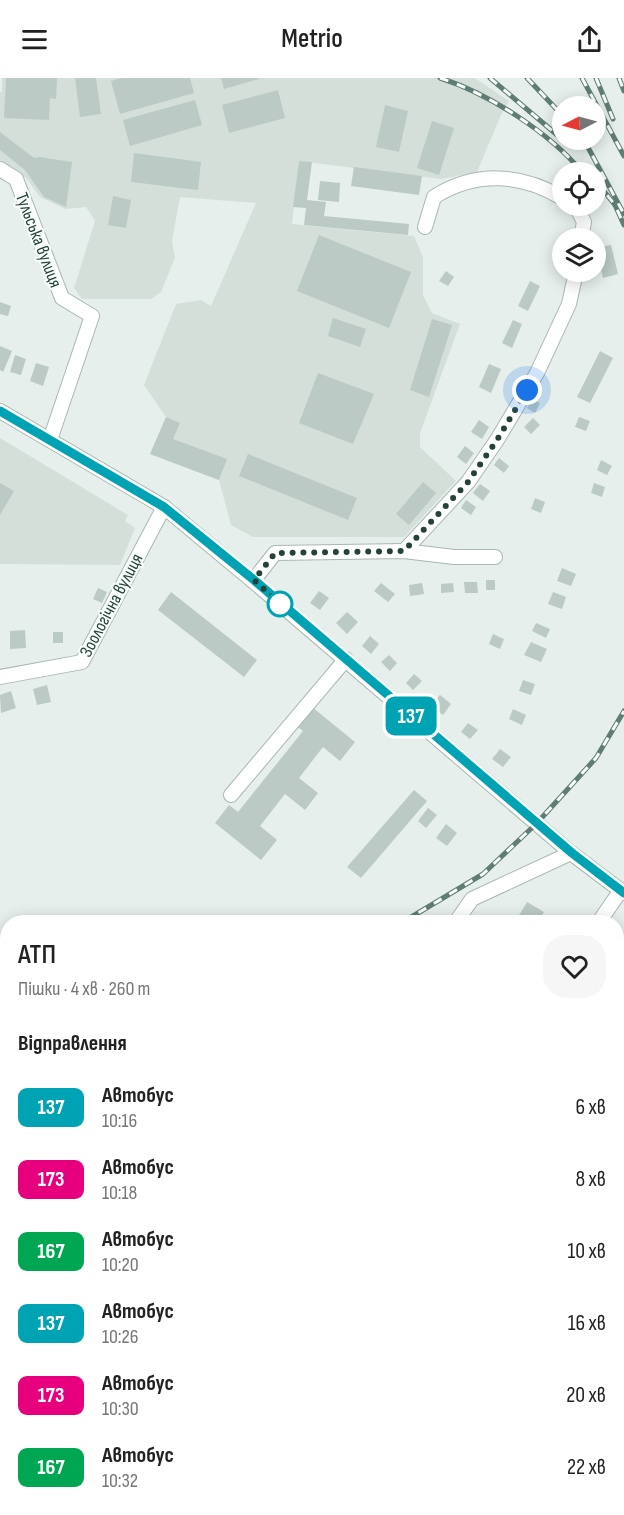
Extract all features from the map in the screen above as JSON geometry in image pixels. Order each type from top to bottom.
[{"type":"street","name":"Тульська вулиця","points":[[0,169],[16,179],[62,298],[92,316],[50,440]]},
{"type":"street","points":[[425,227],[434,197],[452,186],[476,179],[505,178],[534,184],[552,193]]},
{"type":"street","points":[[404,551],[468,482],[497,440],[537,373],[569,304],[574,282]]},
{"type":"street","points":[[0,411],[164,507],[254,580],[572,853],[622,891],[604,915]]},
{"type":"street","name":"Зоологічна вулиця","points":[[0,677],[82,662],[164,507]]},
{"type":"street","points":[[254,580],[275,553],[404,551],[454,557],[495,557]]},
{"type":"street","points":[[231,795],[346,659]]},
{"type":"street","points":[[461,915],[472,899],[572,853]]},
{"type":"shaded area","points":[[2,78],[475,78],[509,101],[477,172],[441,179],[299,161],[292,224],[414,236],[423,257],[423,295],[432,313],[460,324],[420,433],[420,447],[456,481],[404,537],[253,537],[231,525],[219,480],[150,454],[166,417],[144,385],[176,304],[201,300],[211,306],[256,203],[180,197],[172,241],[175,258],[161,292],[151,299],[82,299],[74,288],[95,221],[86,207],[65,209],[40,197],[26,178],[0,160]]},
{"type":"shaded area","points":[[0,438],[128,515],[125,521],[135,528],[120,565],[0,564]]},
{"type":"building","points":[[6,78],[57,78],[56,99],[50,98],[49,120],[4,118]]},
{"type":"building","points":[[75,78],[96,78],[101,114],[80,117]]},
{"type":"building","points":[[122,78],[190,78],[194,93],[120,114],[111,81]]},
{"type":"building","points":[[221,78],[259,78],[259,79],[224,89]]},
{"type":"building","points":[[278,90],[285,118],[229,133],[222,105]]},
{"type":"building","points":[[195,100],[202,125],[130,146],[123,120]]},
{"type":"building","points":[[385,105],[408,111],[399,152],[376,147]]},
{"type":"building","points":[[432,121],[454,128],[439,175],[417,168]]},
{"type":"building","points":[[0,132],[34,158],[72,162],[66,207],[44,197],[25,170],[0,150]]},
{"type":"building","points":[[134,153],[201,162],[198,190],[131,182]]},
{"type":"building","points":[[299,161],[312,162],[307,200],[326,202],[324,216],[409,224],[408,235],[304,225],[306,208],[293,207]]},
{"type":"building","points":[[354,167],[422,176],[419,195],[351,186]]},
{"type":"building","points":[[320,181],[340,183],[339,202],[318,200]]},
{"type":"building","points":[[113,196],[131,200],[126,228],[108,225]]},
{"type":"building","points":[[319,235],[411,272],[389,328],[297,291]]},
{"type":"building","points":[[611,245],[618,274],[606,277],[606,246]]},
{"type":"building","points":[[446,271],[454,277],[448,286],[439,281]]},
{"type":"building","points":[[530,281],[540,286],[528,311],[518,306]]},
{"type":"building","points":[[0,302],[11,306],[8,316],[0,314]]},
{"type":"building","points":[[333,318],[366,329],[360,347],[328,336]]},
{"type":"building","points":[[432,319],[452,325],[429,397],[410,390]]},
{"type":"building","points":[[513,320],[522,324],[512,348],[502,343]]},
{"type":"building","points":[[0,346],[12,351],[3,372],[0,370]]},
{"type":"building","points":[[600,351],[613,358],[590,403],[577,397]]},
{"type":"building","points":[[15,355],[26,359],[21,375],[10,372]]},
{"type":"building","points":[[36,363],[49,367],[43,386],[30,381]]},
{"type":"building","points":[[489,364],[501,369],[491,393],[479,387]]},
{"type":"building","points":[[318,373],[374,394],[353,444],[299,423]]},
{"type":"building","points":[[532,399],[540,403],[535,413],[527,408]]},
{"type":"building","points":[[166,417],[180,423],[173,439],[227,459],[219,480],[150,454]]},
{"type":"building","points":[[579,417],[590,421],[586,431],[575,427]]},
{"type":"building","points":[[533,418],[540,425],[531,434],[524,427]]},
{"type":"building","points":[[479,420],[489,427],[482,439],[471,432]]},
{"type":"building","points":[[465,446],[474,453],[466,464],[457,457]]},
{"type":"building","points":[[248,454],[357,498],[348,520],[239,476]]},
{"type":"building","points":[[499,458],[509,466],[504,473],[494,465]]},
{"type":"building","points":[[601,460],[612,466],[607,475],[597,470]]},
{"type":"building","points":[[423,482],[436,493],[409,525],[396,514]]},
{"type":"building","points":[[0,483],[14,491],[0,515]]},
{"type":"building","points":[[594,483],[605,487],[602,497],[591,493]]},
{"type":"building","points":[[480,484],[490,491],[483,501],[473,493]]},
{"type":"building","points":[[535,498],[545,502],[541,513],[531,509]]},
{"type":"building","points":[[466,500],[476,507],[471,515],[461,508]]},
{"type":"building","points":[[562,568],[576,574],[571,586],[557,581]]},
{"type":"building","points":[[486,580],[495,580],[495,590],[486,590]]},
{"type":"building","points":[[464,582],[477,582],[478,593],[465,593]]},
{"type":"building","points":[[381,583],[395,594],[388,602],[374,591]]},
{"type":"building","points":[[422,583],[424,594],[410,596],[409,585]]},
{"type":"building","points":[[453,583],[454,592],[441,593],[441,584]]},
{"type":"building","points":[[98,588],[107,592],[102,603],[93,599]]},
{"type":"building","points":[[319,591],[329,598],[320,610],[310,603]]},
{"type":"building","points":[[171,592],[257,660],[244,677],[158,610]]},
{"type":"building","points":[[553,592],[566,597],[562,609],[548,604]]},
{"type":"building","points":[[347,612],[358,622],[347,634],[336,623]]},
{"type":"building","points":[[536,623],[550,629],[546,638],[532,631]]},
{"type":"building","points":[[25,630],[26,648],[10,649],[10,631]]},
{"type":"building","points":[[53,632],[63,632],[63,643],[53,643]]},
{"type":"building","points":[[493,634],[504,639],[500,649],[489,644]]},
{"type":"building","points":[[370,636],[379,644],[371,654],[362,646]]},
{"type":"building","points":[[531,642],[547,649],[541,662],[524,655]]},
{"type":"building","points":[[389,655],[397,663],[390,671],[381,662]]},
{"type":"building","points":[[414,674],[422,681],[413,690],[406,683]]},
{"type":"building","points":[[523,680],[535,684],[531,695],[519,691]]},
{"type":"building","points":[[47,685],[51,702],[37,705],[33,689]]},
{"type":"building","points":[[11,691],[16,708],[1,713],[0,695]]},
{"type":"building","points":[[440,695],[451,704],[443,715],[431,706]]},
{"type":"building","points":[[312,707],[355,742],[340,761],[323,747],[299,778],[318,793],[305,810],[285,794],[260,826],[277,840],[261,860],[215,823],[229,805],[238,812],[303,731],[296,726]]},
{"type":"building","points":[[513,709],[526,715],[522,725],[509,719]]},
{"type":"building","points":[[468,723],[478,730],[470,739],[461,732]]},
{"type":"building","points":[[500,749],[511,757],[503,767],[492,759]]},
{"type":"building","points":[[414,790],[427,801],[361,878],[347,867]]},
{"type":"building","points":[[428,808],[437,815],[426,828],[418,821]]},
{"type":"building","points":[[446,824],[457,833],[447,846],[436,838]]},
{"type":"building","points":[[527,902],[544,912],[542,915],[519,915]]},
{"type":"railway","points":[[440,78],[498,104],[536,129],[573,162]]},
{"type":"railway","points":[[490,78],[552,131]]},
{"type":"railway","points":[[527,78],[552,104]]},
{"type":"railway","points":[[582,78],[624,156]]},
{"type":"railway","points":[[596,78],[613,119]]},
{"type":"railway","points":[[619,78],[624,91]]},
{"type":"railway","points":[[589,150],[624,214]]},
{"type":"railway","points":[[606,194],[615,205],[624,225]]},
{"type":"railway","points":[[415,915],[483,874],[537,823],[596,758],[624,711]]},
{"type":"bus line","name":"137","points":[[0,411],[164,507],[254,580],[572,853],[624,893]]},
{"type":"route","points":[[280,604],[284,607],[254,580],[275,553],[404,551],[468,482],[527,390]]}]
